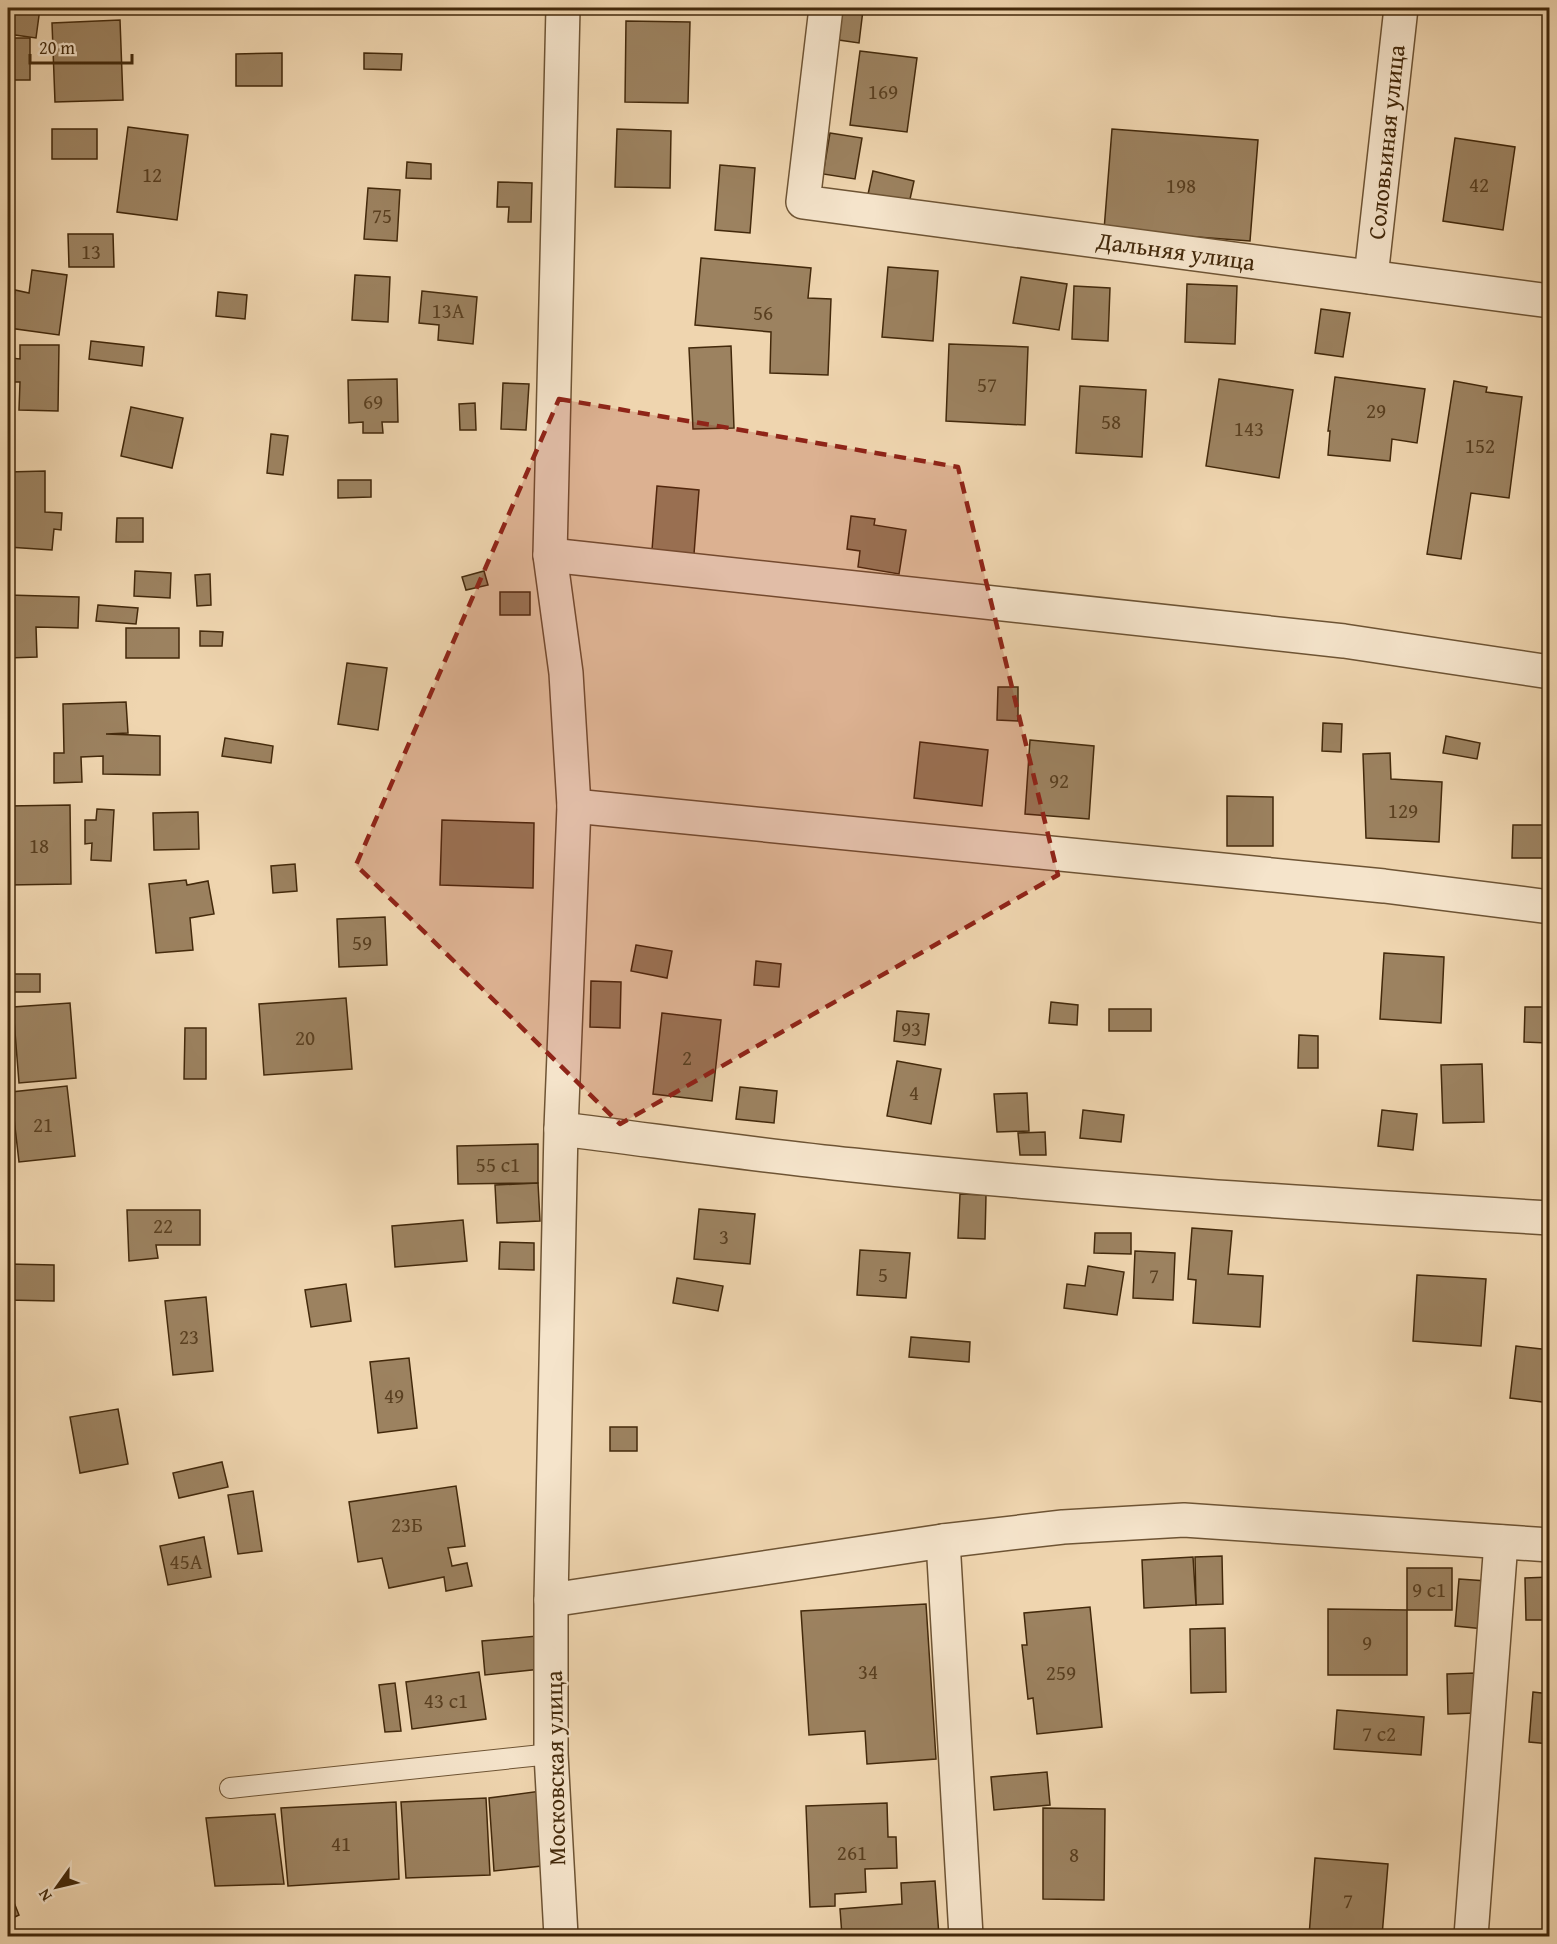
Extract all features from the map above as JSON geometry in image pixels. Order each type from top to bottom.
[{"type":"street","name":"Московская улица","points":[[561,1936],[551,1754],[551,1600],[561,1129],[574,806],[566,673],[550,555],[563,8]]},
{"type":"street","name":"Дальняя улица","points":[[825,8],[803,202],[1550,301]]},
{"type":"street","name":"Соловьиная улица","points":[[1371,277],[1401,8]]},
{"type":"street","points":[[550,555],[1344,641],[1550,672]]},
{"type":"street","points":[[574,806],[1384,886],[1550,907]]},
{"type":"street","points":[[561,1129],[853,1165],[967,1176],[1212,1197],[1550,1218]]},
{"type":"street","points":[[551,1600],[943,1541],[1064,1527],[1184,1520],[1550,1545]]},
{"type":"street","points":[[943,1541],[966,1936]]},
{"type":"street","points":[[1471,1936],[1501,1542]]},
{"type":"lane","points":[[230,1788],[551,1754]]},
{"type":"highlighted area","points":[[559,399],[958,467],[1058,875],[620,1124],[356,865]]},
{"type":"building","points":[[9,8],[40,8],[36,38],[8,34]]},
{"type":"building","points":[[836,8],[863,10],[859,43],[832,39]]},
{"type":"building","points":[[120,20],[123,100],[55,102],[52,23]]},
{"type":"building","points":[[626,21],[690,22],[688,103],[625,102]]},
{"type":"building","points":[[8,38],[30,38],[30,80],[8,80]]},
{"type":"building","points":[[860,51],[917,58],[907,132],[850,125]]},
{"type":"building","points":[[282,53],[282,86],[236,86],[236,54]]},
{"type":"building","points":[[364,53],[402,54],[401,70],[364,69]]},
{"type":"building","points":[[128,127],[188,135],[177,220],[117,212]]},
{"type":"building","points":[[52,129],[97,129],[97,159],[52,159]]},
{"type":"building","points":[[617,129],[671,131],[670,188],[615,187]]},
{"type":"building","points":[[1112,129],[1258,140],[1250,241],[1104,230]]},
{"type":"building","points":[[830,133],[862,138],[855,179],[823,174]]},
{"type":"building","points":[[1455,138],[1515,147],[1503,230],[1443,221]]},
{"type":"building","points":[[407,162],[431,164],[431,179],[406,178]]},
{"type":"building","points":[[720,165],[755,168],[750,233],[715,230]]},
{"type":"building","points":[[873,171],[914,181],[908,208],[867,199]]},
{"type":"building","points":[[498,182],[532,183],[531,222],[508,222],[509,207],[497,207]]},
{"type":"building","points":[[368,188],[400,190],[397,241],[364,239]]},
{"type":"building","points":[[68,234],[113,234],[114,267],[69,267]]},
{"type":"building","points":[[701,258],[811,268],[808,298],[831,299],[828,375],[770,373],[771,332],[695,325]]},
{"type":"building","points":[[888,267],[938,271],[933,341],[882,337]]},
{"type":"building","points":[[32,270],[67,275],[59,335],[9,328],[15,290],[29,293]]},
{"type":"building","points":[[355,275],[390,277],[388,322],[352,320]]},
{"type":"building","points":[[1021,277],[1067,284],[1059,330],[1013,323]]},
{"type":"building","points":[[1187,284],[1237,286],[1235,344],[1185,342]]},
{"type":"building","points":[[1074,286],[1110,288],[1108,341],[1072,339]]},
{"type":"building","points":[[422,291],[477,297],[473,344],[438,340],[439,325],[419,323]]},
{"type":"building","points":[[218,292],[247,295],[245,319],[216,316]]},
{"type":"building","points":[[1321,309],[1350,313],[1343,357],[1315,353]]},
{"type":"building","points":[[91,341],[144,347],[142,366],[89,359]]},
{"type":"building","points":[[949,344],[1028,347],[1025,425],[946,421]]},
{"type":"building","points":[[20,345],[59,345],[58,411],[19,410],[20,382],[10,382],[11,358],[20,359]]},
{"type":"building","points":[[731,346],[734,428],[693,429],[689,348]]},
{"type":"building","points":[[1335,377],[1425,389],[1417,443],[1392,439],[1390,461],[1328,455],[1330,431],[1328,431]]},
{"type":"building","points":[[397,379],[398,422],[382,422],[383,433],[363,433],[363,422],[349,423],[348,380]]},
{"type":"building","points":[[1219,379],[1293,390],[1279,478],[1206,466]]},
{"type":"building","points":[[1454,381],[1487,387],[1486,392],[1522,397],[1509,498],[1471,493],[1461,559],[1427,554]]},
{"type":"building","points":[[503,383],[529,384],[526,430],[501,429]]},
{"type":"building","points":[[1080,386],[1146,390],[1142,457],[1076,453]]},
{"type":"building","points":[[475,403],[476,430],[460,430],[459,404]]},
{"type":"building","points":[[131,407],[183,418],[172,468],[121,456]]},
{"type":"building","points":[[271,434],[288,436],[283,475],[267,473]]},
{"type":"building","points":[[45,471],[45,512],[62,513],[61,530],[54,529],[52,550],[8,547],[8,510],[13,510],[13,489],[8,490],[8,472]]},
{"type":"building","points":[[338,480],[371,480],[371,497],[338,498]]},
{"type":"building","points":[[657,486],[699,490],[694,554],[652,550]]},
{"type":"building","points":[[851,516],[875,519],[874,525],[906,530],[899,574],[858,567],[860,551],[847,549]]},
{"type":"building","points":[[117,518],[143,518],[143,542],[116,542]]},
{"type":"building","points":[[135,571],[171,573],[170,598],[134,596]]},
{"type":"building","points":[[484,571],[488,585],[466,590],[462,577]]},
{"type":"building","points":[[210,574],[211,605],[197,606],[195,575]]},
{"type":"building","points":[[500,592],[530,592],[530,615],[500,615]]},
{"type":"building","points":[[8,595],[79,597],[78,628],[36,627],[37,657],[8,658]]},
{"type":"building","points":[[98,605],[138,608],[136,624],[96,621]]},
{"type":"building","points":[[126,628],[179,628],[179,658],[126,658]]},
{"type":"building","points":[[200,631],[223,632],[222,646],[200,646]]},
{"type":"building","points":[[347,663],[387,668],[378,730],[338,724]]},
{"type":"building","points":[[998,687],[1018,687],[1018,721],[997,720]]},
{"type":"building","points":[[126,702],[128,733],[106,734],[160,736],[160,775],[103,774],[103,756],[81,757],[82,782],[54,783],[54,753],[64,753],[63,704]]},
{"type":"building","points":[[1323,723],[1342,724],[1341,752],[1322,751]]},
{"type":"building","points":[[1446,736],[1480,743],[1477,759],[1443,753]]},
{"type":"building","points":[[225,738],[273,746],[271,763],[222,756]]},
{"type":"building","points":[[1030,740],[1094,746],[1089,819],[1025,814]]},
{"type":"building","points":[[920,742],[988,750],[982,806],[914,798]]},
{"type":"building","points":[[1390,753],[1391,779],[1442,782],[1439,842],[1366,838],[1363,754]]},
{"type":"building","points":[[1227,796],[1273,797],[1273,846],[1227,846]]},
{"type":"building","points":[[70,805],[71,884],[8,885],[8,806]]},
{"type":"building","points":[[97,809],[114,810],[111,861],[91,860],[92,843],[85,844],[85,820],[96,820]]},
{"type":"building","points":[[198,812],[199,849],[154,850],[153,813]]},
{"type":"building","points":[[442,820],[534,823],[533,888],[440,885]]},
{"type":"building","points":[[1513,825],[1550,825],[1550,858],[1512,858]]},
{"type":"building","points":[[295,864],[297,891],[273,893],[271,866]]},
{"type":"building","points":[[186,880],[187,885],[208,881],[214,914],[190,918],[193,950],[156,953],[149,884]]},
{"type":"building","points":[[385,917],[387,965],[339,967],[337,919]]},
{"type":"building","points":[[636,945],[672,951],[667,978],[631,971]]},
{"type":"building","points":[[1384,953],[1444,957],[1441,1023],[1380,1019]]},
{"type":"building","points":[[756,961],[781,964],[779,987],[754,985]]},
{"type":"building","points":[[8,974],[40,974],[40,992],[8,992]]},
{"type":"building","points":[[591,981],[621,982],[620,1028],[590,1027]]},
{"type":"building","points":[[346,998],[352,1069],[264,1075],[259,1004]]},
{"type":"building","points":[[1051,1002],[1078,1005],[1077,1025],[1049,1023]]},
{"type":"building","points":[[70,1003],[76,1078],[19,1083],[13,1007]]},
{"type":"building","points":[[1525,1007],[1548,1007],[1547,1043],[1524,1042]]},
{"type":"building","points":[[1109,1009],[1151,1009],[1151,1031],[1109,1031]]},
{"type":"building","points":[[897,1011],[929,1014],[925,1045],[894,1041]]},
{"type":"building","points":[[662,1013],[721,1020],[712,1101],[653,1094]]},
{"type":"building","points":[[185,1028],[206,1028],[206,1079],[184,1079]]},
{"type":"building","points":[[1299,1035],[1318,1036],[1318,1068],[1298,1068]]},
{"type":"building","points":[[897,1061],[941,1069],[931,1124],[887,1116]]},
{"type":"building","points":[[1482,1064],[1484,1122],[1443,1123],[1441,1065]]},
{"type":"building","points":[[67,1086],[75,1156],[19,1162],[11,1092]]},
{"type":"building","points":[[740,1087],[777,1091],[774,1123],[736,1119]]},
{"type":"building","points":[[1027,1093],[1029,1131],[997,1132],[994,1094]]},
{"type":"building","points":[[1083,1110],[1124,1115],[1121,1142],[1080,1138]]},
{"type":"building","points":[[1382,1110],[1417,1114],[1413,1150],[1378,1146]]},
{"type":"building","points":[[1045,1132],[1046,1155],[1020,1155],[1018,1133]]},
{"type":"building","points":[[538,1144],[538,1183],[458,1184],[457,1146]]},
{"type":"building","points":[[538,1183],[540,1221],[497,1223],[495,1185]]},
{"type":"building","points":[[960,1194],[986,1195],[985,1239],[958,1238]]},
{"type":"building","points":[[699,1209],[755,1214],[750,1264],[694,1259]]},
{"type":"building","points":[[127,1210],[200,1210],[200,1245],[156,1245],[158,1258],[129,1261]]},
{"type":"building","points":[[463,1220],[467,1261],[395,1267],[392,1226]]},
{"type":"building","points":[[1192,1228],[1232,1231],[1228,1274],[1263,1276],[1260,1327],[1193,1323],[1196,1280],[1188,1279]]},
{"type":"building","points":[[1095,1233],[1131,1233],[1131,1254],[1094,1253]]},
{"type":"building","points":[[500,1242],[534,1243],[534,1270],[499,1269]]},
{"type":"building","points":[[860,1250],[910,1253],[906,1298],[857,1295]]},
{"type":"building","points":[[1135,1251],[1175,1253],[1173,1300],[1133,1298]]},
{"type":"building","points":[[8,1264],[54,1265],[54,1301],[8,1300]]},
{"type":"building","points":[[1088,1266],[1124,1272],[1117,1315],[1064,1308],[1067,1284],[1085,1286]]},
{"type":"building","points":[[1417,1275],[1486,1279],[1481,1346],[1413,1341]]},
{"type":"building","points":[[677,1278],[723,1286],[718,1311],[673,1303]]},
{"type":"building","points":[[346,1284],[351,1321],[311,1327],[305,1290]]},
{"type":"building","points":[[206,1297],[213,1371],[173,1375],[165,1301]]},
{"type":"building","points":[[911,1337],[970,1342],[969,1362],[909,1357]]},
{"type":"building","points":[[1516,1346],[1550,1350],[1550,1403],[1510,1398]]},
{"type":"building","points":[[409,1358],[417,1428],[378,1433],[370,1362]]},
{"type":"building","points":[[118,1409],[128,1464],[80,1473],[70,1417]]},
{"type":"building","points":[[610,1427],[637,1427],[637,1451],[610,1451]]},
{"type":"building","points":[[222,1462],[228,1487],[179,1498],[173,1473]]},
{"type":"building","points":[[456,1486],[465,1546],[448,1548],[452,1566],[467,1563],[472,1586],[446,1591],[444,1577],[389,1588],[382,1558],[358,1562],[349,1502]]},
{"type":"building","points":[[253,1491],[262,1551],[238,1554],[228,1495]]},
{"type":"building","points":[[204,1537],[211,1577],[168,1585],[160,1546]]},
{"type":"building","points":[[1222,1556],[1223,1604],[1196,1605],[1195,1557]]},
{"type":"building","points":[[1193,1557],[1196,1605],[1144,1608],[1142,1560]]},
{"type":"building","points":[[1407,1568],[1452,1568],[1452,1610],[1407,1610]]},
{"type":"building","points":[[1550,1577],[1550,1620],[1526,1620],[1525,1578]]},
{"type":"building","points":[[1459,1579],[1487,1581],[1484,1629],[1455,1626]]},
{"type":"building","points":[[926,1604],[936,1759],[867,1764],[865,1731],[809,1735],[801,1611]]},
{"type":"building","points":[[1090,1607],[1102,1727],[1037,1734],[1033,1698],[1028,1699],[1022,1645],[1027,1645],[1024,1613]]},
{"type":"building","points":[[1328,1609],[1407,1610],[1407,1675],[1328,1675]]},
{"type":"building","points":[[1225,1628],[1226,1692],[1191,1693],[1190,1629]]},
{"type":"building","points":[[537,1636],[541,1669],[485,1675],[482,1641]]},
{"type":"building","points":[[479,1672],[486,1719],[412,1729],[406,1682]]},
{"type":"building","points":[[1475,1673],[1476,1713],[1448,1714],[1447,1674]]},
{"type":"building","points":[[395,1683],[401,1731],[385,1732],[379,1685]]},
{"type":"building","points":[[1533,1692],[1550,1694],[1550,1744],[1529,1742]]},
{"type":"building","points":[[1337,1710],[1424,1717],[1421,1755],[1334,1749]]},
{"type":"building","points":[[1047,1772],[1050,1805],[994,1810],[991,1777]]},
{"type":"building","points":[[541,1791],[542,1866],[494,1871],[489,1798]]},
{"type":"building","points":[[486,1798],[490,1875],[406,1878],[401,1802]]},
{"type":"building","points":[[396,1802],[399,1879],[288,1886],[281,1808]]},
{"type":"building","points":[[887,1803],[888,1837],[896,1837],[897,1868],[865,1869],[866,1892],[835,1894],[835,1906],[810,1907],[806,1806]]},
{"type":"building","points":[[1043,1808],[1105,1809],[1104,1900],[1043,1899]]},
{"type":"building","points":[[275,1814],[284,1884],[215,1886],[206,1818]]},
{"type":"building","points":[[1315,1858],[1388,1864],[1382,1936],[1309,1936]]},
{"type":"building","points":[[935,1881],[939,1936],[842,1936],[840,1909],[902,1904],[901,1883]]},
{"type":"building","points":[[11,1895],[19,1915],[8,1920],[8,1896]]}]
